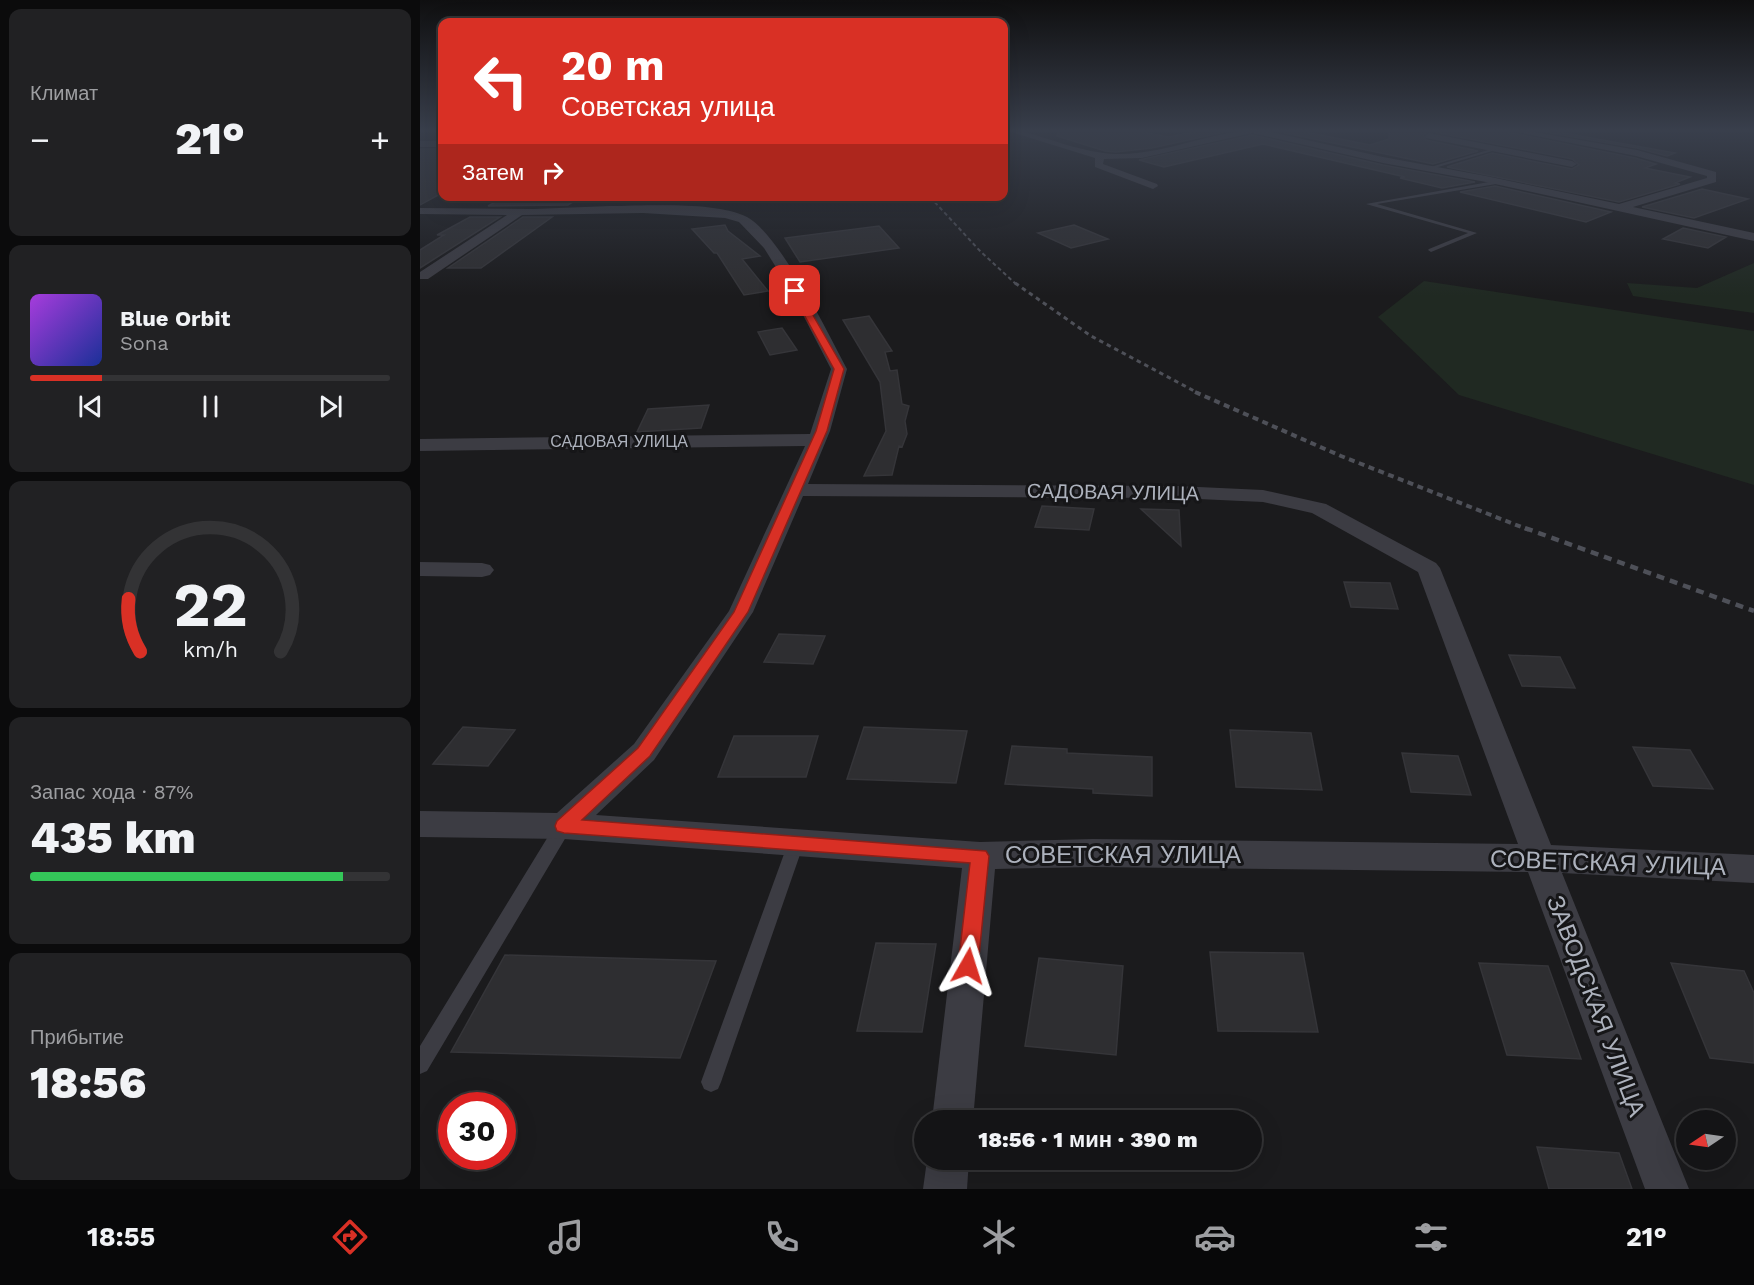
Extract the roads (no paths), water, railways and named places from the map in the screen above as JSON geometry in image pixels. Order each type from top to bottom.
[{"type":"street","points":[[1515,185],[1754,237]]},
{"type":"street","points":[[1618,209],[1694,185]]},
{"type":"street","points":[[423,276],[536,201]]},
{"type":"street","points":[[420,211],[702,212],[732,215],[744,221],[774,252],[839,369],[817,440],[741,612],[644,752],[564,826]]},
{"type":"street","name":"САДОВАЯ УЛИЦА","points":[[420,444],[817,440]]},
{"type":"street","name":"САДОВАЯ УЛИЦА","points":[[795,490],[1178,492],[1263,496],[1318,508],[1415,561]]},
{"type":"street","name":"ЗАВОДСКАЯ УЛИЦА","points":[[1415,561],[1428,568],[1667,1189]]},
{"type":"street","points":[[420,569],[482,570]]},
{"type":"street","name":"СОВЕТСКАЯ УЛИЦА","points":[[420,824],[564,826],[980,856],[1093,853],[1539,858],[1754,869]]},
{"type":"street","points":[[953,1110],[980,856]]},
{"type":"street","points":[[945,1189],[947,1170]]},
{"type":"lane","points":[[1431,250],[1474,233],[1369,204],[1479,185]]},
{"type":"lane","points":[[420,1064],[564,826]]},
{"type":"lane","points":[[711,1082],[796,843]]},
{"type":"railway","points":[[934,201],[981,252],[1017,285]]},
{"type":"railway","points":[[1015,283],[1091,336],[1198,393]]},
{"type":"railway","points":[[1195,392],[1341,456],[1529,530]]},
{"type":"railway","points":[[1525,528],[1754,611]]}]
